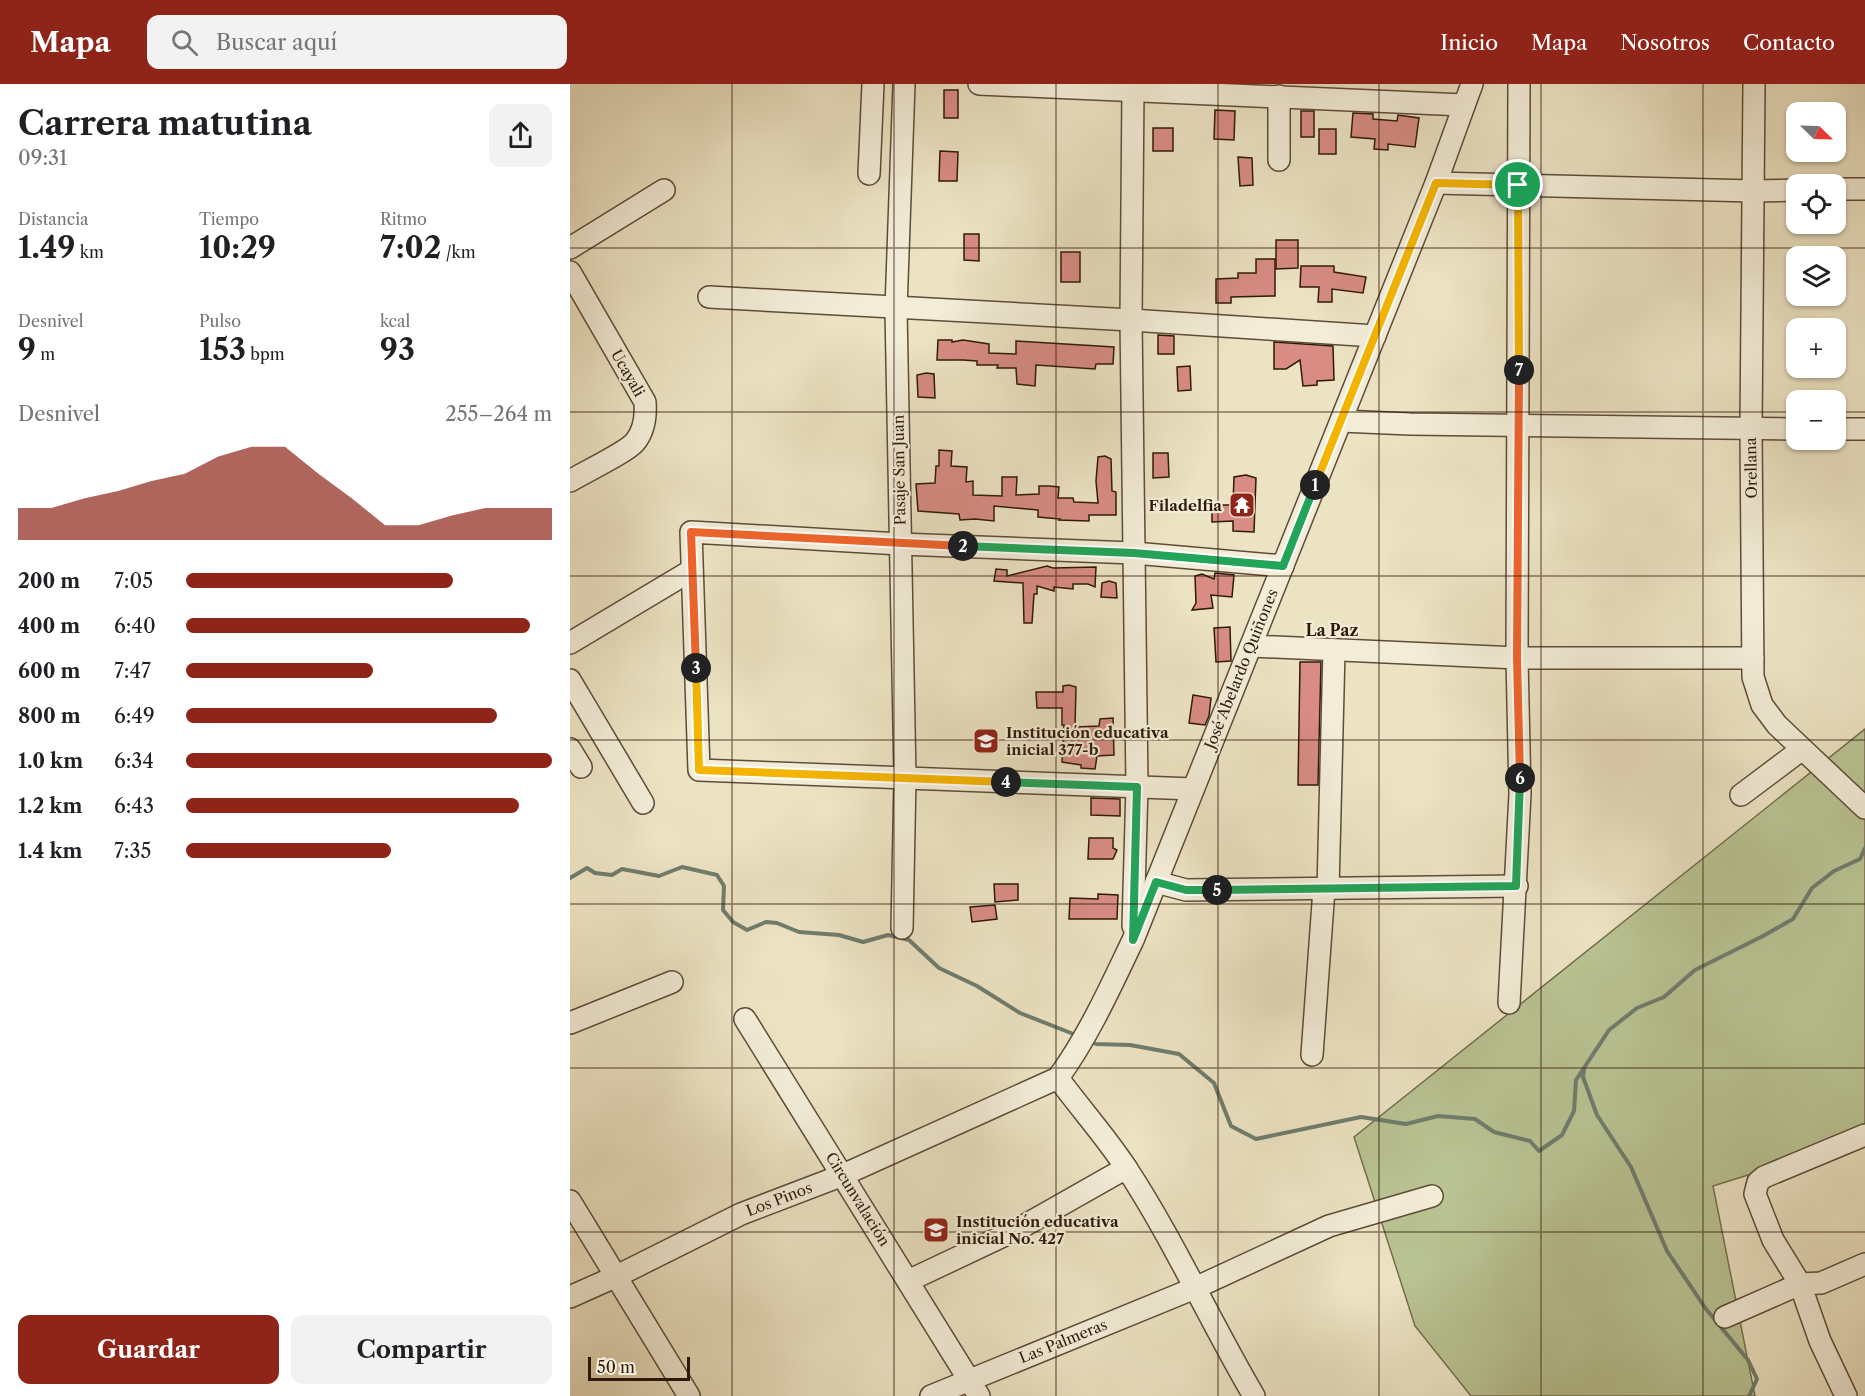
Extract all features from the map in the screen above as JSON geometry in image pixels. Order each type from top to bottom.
[{"type":"street","points":[[869,174],[873,84]]},
{"type":"street","name":"Pasaje San Juan","points":[[902,928],[904,778],[896,309],[904,84]]},
{"type":"street","points":[[979,84],[1107,86],[1133,89],[1239,89],[1279,96],[1371,92],[1464,105]]},
{"type":"street","name":"José Abelardo Quiñones","points":[[1058,1078],[1092,1026],[1133,940],[1436,183],[1472,84]]},
{"type":"street","points":[[1509,1003],[1520,794],[1517,658],[1519,84]]},
{"type":"street","name":"Orellana","points":[[1754,84],[1751,429],[1753,678],[1762,705],[1777,725],[1865,808]]},
{"type":"street","points":[[1133,89],[1131,320],[1137,787],[1133,940]]},
{"type":"street","points":[[1279,96],[1279,160]]},
{"type":"street","points":[[1436,183],[1786,190]]},
{"type":"street","points":[[1846,189],[1865,189]]},
{"type":"street","points":[[570,248],[664,190]]},
{"type":"street","name":"Ucayali","points":[[570,272],[645,402],[646,412],[642,431],[634,444],[570,481]]},
{"type":"street","points":[[709,297],[1375,336]]},
{"type":"street","points":[[1341,421],[1786,429]]},
{"type":"street","points":[[1846,429],[1865,429]]},
{"type":"street","points":[[1193,789],[699,770],[691,532],[900,544],[1134,553],[1283,566]]},
{"type":"street","points":[[570,643],[692,570]]},
{"type":"street","points":[[1251,646],[1517,658],[1753,658]]},
{"type":"street","points":[[1312,1055],[1326,890],[1334,650]]},
{"type":"street","points":[[570,680],[643,803]]},
{"type":"street","points":[[1741,795],[1801,750]]},
{"type":"street","points":[[1156,882],[1186,890],[1516,886]]},
{"type":"street","points":[[570,1023],[672,982]]},
{"type":"street","name":"Circunvalación","points":[[745,1019],[974,1388]]},
{"type":"street","points":[[1058,1078],[1126,1168],[1254,1396]]},
{"type":"street","name":"Los Pinos","points":[[570,1297],[741,1214],[843,1175],[1058,1078]]},
{"type":"street","points":[[1846,1396],[1820,1341],[1800,1284],[1766,1226],[1755,1194],[1758,1182],[1764,1177],[1865,1135]]},
{"type":"street","points":[[908,1281],[1020,1228],[1126,1168]]},
{"type":"street","name":"Las Palmeras","points":[[931,1396],[974,1388],[1329,1226],[1432,1196]]},
{"type":"street","points":[[570,1201],[689,1396]]},
{"type":"street","points":[[1725,1317],[1800,1284],[1821,1283],[1865,1264]]},
{"type":"green space","points":[[1865,729],[1865,1138],[1713,1186],[1755,1396],[1471,1396],[1415,1326],[1354,1137]]},
{"type":"building","points":[[944,90],[958,90],[958,118],[944,118]]},
{"type":"building","points":[[1215,110],[1235,111],[1234,140],[1214,139]]},
{"type":"building","points":[[1301,111],[1314,111],[1314,137],[1301,137]]},
{"type":"building","points":[[1353,113],[1373,114],[1373,119],[1397,121],[1398,115],[1419,118],[1415,147],[1388,144],[1388,150],[1374,149],[1375,139],[1351,137]]},
{"type":"building","points":[[1153,128],[1173,128],[1173,151],[1153,151]]},
{"type":"building","points":[[1319,129],[1336,129],[1336,154],[1319,154]]},
{"type":"building","points":[[940,151],[958,152],[957,181],[939,181]]},
{"type":"building","points":[[1238,157],[1252,158],[1253,185],[1240,186]]},
{"type":"building","points":[[964,234],[979,234],[979,261],[964,260]]},
{"type":"building","points":[[1276,240],[1298,240],[1298,268],[1276,269]]},
{"type":"building","points":[[1061,252],[1080,252],[1080,282],[1061,282]]},
{"type":"building","points":[[1256,259],[1275,259],[1275,296],[1231,297],[1231,303],[1216,303],[1216,279],[1238,278],[1238,273],[1256,273]]},
{"type":"building","points":[[1301,266],[1334,266],[1334,272],[1366,277],[1363,293],[1332,289],[1332,302],[1318,302],[1319,287],[1300,287]]},
{"type":"building","points":[[1158,335],[1174,336],[1174,354],[1158,354]]},
{"type":"building","points":[[938,340],[952,340],[952,342],[963,340],[989,344],[989,353],[1016,354],[1016,341],[1114,347],[1113,364],[1096,364],[1095,369],[1036,365],[1035,386],[1017,384],[1016,368],[977,365],[977,361],[937,360]]},
{"type":"building","points":[[1274,342],[1333,346],[1334,380],[1317,381],[1317,385],[1303,386],[1300,360],[1286,369],[1274,369]]},
{"type":"building","points":[[1190,366],[1191,390],[1178,391],[1177,367]]},
{"type":"building","points":[[934,374],[935,398],[918,397],[917,375]]},
{"type":"building","points":[[939,450],[952,451],[951,466],[967,467],[966,482],[973,481],[973,495],[1002,496],[1002,477],[1017,477],[1016,495],[1039,494],[1039,486],[1049,486],[1059,487],[1058,498],[1073,498],[1074,502],[1098,503],[1096,481],[1098,457],[1105,456],[1111,459],[1112,491],[1116,492],[1116,515],[1089,515],[1089,521],[1059,520],[1038,517],[1038,510],[994,506],[994,521],[960,520],[959,514],[918,511],[916,484],[935,483],[936,466],[939,466]]},
{"type":"building","points":[[1153,453],[1168,453],[1169,477],[1153,478]]},
{"type":"building","points":[[1246,475],[1256,478],[1254,532],[1233,531],[1233,521],[1212,522],[1212,505],[1233,505],[1234,477]]},
{"type":"building","points":[[1047,566],[1053,568],[1096,567],[1095,587],[1088,584],[1073,584],[1073,589],[1054,587],[1054,591],[1037,586],[1037,594],[1034,594],[1032,623],[1024,623],[1023,583],[994,581],[996,569],[1007,570],[1007,576]]},
{"type":"building","points":[[1215,573],[1234,575],[1232,597],[1211,595],[1213,608],[1192,610],[1196,603],[1195,576],[1202,574],[1214,579]]},
{"type":"building","points":[[1109,581],[1116,583],[1117,598],[1101,597],[1102,583]]},
{"type":"building","points":[[1230,627],[1231,661],[1216,662],[1214,628]]},
{"type":"building","points":[[1300,662],[1321,662],[1318,785],[1298,785]]},
{"type":"building","points":[[1063,686],[1076,687],[1075,727],[1099,726],[1100,719],[1113,718],[1114,755],[1097,756],[1095,769],[1081,768],[1081,765],[1062,762],[1064,725],[1062,725],[1062,708],[1037,708],[1036,692],[1063,692]]},
{"type":"building","points":[[1193,695],[1211,698],[1209,716],[1205,725],[1189,723]]},
{"type":"building","points":[[1091,798],[1120,799],[1120,816],[1091,815]]},
{"type":"building","points":[[1089,838],[1113,838],[1113,848],[1117,850],[1113,859],[1088,859]]},
{"type":"building","points":[[994,884],[1018,884],[1018,900],[995,902]]},
{"type":"building","points":[[1098,894],[1118,895],[1117,919],[1069,919],[1070,898],[1098,899]]},
{"type":"building","points":[[995,905],[997,919],[972,922],[970,907]]},
{"type":"waterway","points":[[1089,1041],[1096,1044],[1130,1045],[1179,1054],[1214,1083],[1231,1126],[1256,1139],[1361,1117],[1406,1124],[1438,1116],[1475,1119],[1494,1132],[1530,1141],[1539,1151],[1562,1135],[1574,1111],[1576,1080],[1609,1030],[1637,1008],[1664,997],[1695,970],[1793,919],[1812,888],[1834,871],[1860,859],[1865,848]]},
{"type":"waterway","points":[[570,878],[587,868],[595,873],[612,875],[622,869],[659,876],[682,867],[717,875],[724,886],[723,910],[733,922],[747,930],[766,922],[777,923],[799,932],[839,935],[863,942],[888,935],[909,940],[939,968],[977,986],[1020,1013],[1076,1035]]},
{"type":"waterway","points":[[1584,1070],[1583,1077],[1597,1115],[1631,1167],[1667,1251],[1706,1309],[1748,1360],[1757,1379],[1749,1396]]},
{"type":"place","name":"Filadelfia","points":[[1242,505]]},
{"type":"place","name":"Institución educativa inicial 377-b","points":[[986,741]]},
{"type":"place","name":"Institución educativa inicial No. 427","points":[[936,1230]]},
{"type":"district","name":"La Paz","points":[[1332,630]]},
{"type":"route","points":[[1436,183],[1518,185],[1517,658],[1520,794],[1516,886],[1186,890],[1156,882],[1133,940],[1137,787],[699,770],[691,532],[900,544],[1134,553],[1283,566],[1436,183]]}]
